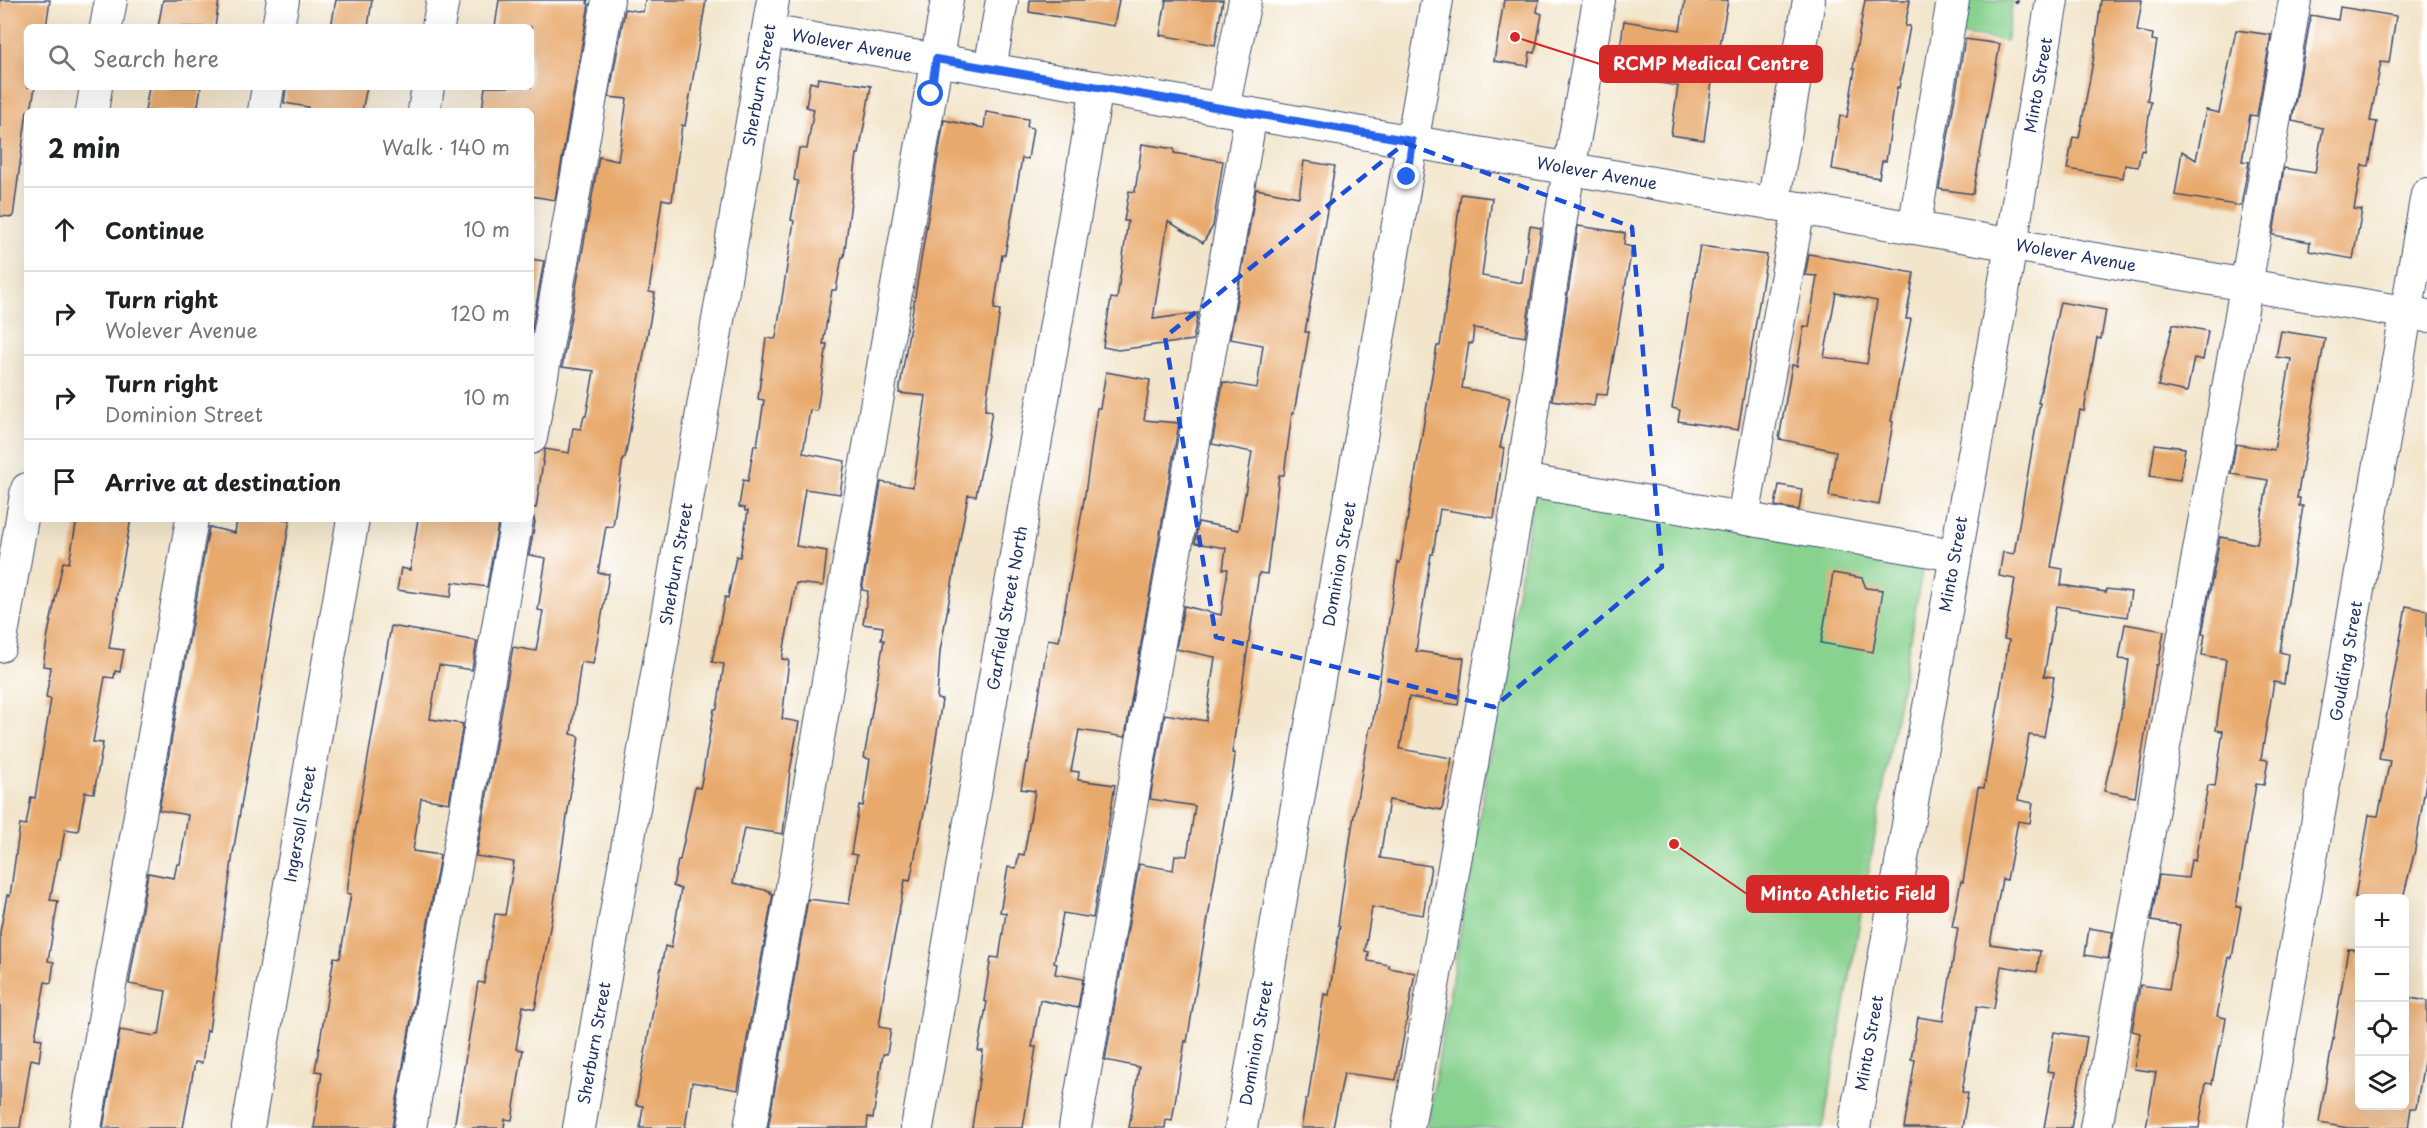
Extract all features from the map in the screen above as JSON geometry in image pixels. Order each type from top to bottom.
[{"type":"street","points":[[107,24],[111,0]]},
{"type":"street","points":[[279,24],[283,0]]},
{"type":"street","points":[[439,24],[443,0]]},
{"type":"street","points":[[534,421],[608,0]]},
{"type":"street","name":"Sherburn Street","points":[[579,1128],[773,0]]},
{"type":"street","points":[[750,1128],[947,0]]},
{"type":"street","points":[[990,69],[1002,0]]},
{"type":"street","points":[[1075,1128],[1237,111],[1245,0]]},
{"type":"street","name":"Dominion Street","points":[[1241,1128],[1437,0]]},
{"type":"street","points":[[1408,1128],[1522,480],[1569,168],[1599,0]]},
{"type":"street","points":[[1743,518],[1786,206],[1809,0]]},
{"type":"street","points":[[1914,228],[1953,0]]},
{"type":"street","name":"Minto Street","points":[[1854,1128],[2011,244],[2052,0]]},
{"type":"street","points":[[2096,1128],[2295,0]]},
{"type":"street","name":"Wolever Avenue","points":[[768,31],[2417,314]]},
{"type":"street","name":"Garfield Street North","points":[[917,1128],[1097,87]]},
{"type":"street","points":[[92,108],[96,90]]},
{"type":"street","points":[[264,108],[268,90]]},
{"type":"street","points":[[424,108],[428,90]]},
{"type":"street","name":"Goulding Street","points":[[2264,1128],[2417,314],[2427,194]]},
{"type":"street","points":[[1522,480],[1954,555]]},
{"type":"street","points":[[0,646],[24,506]]},
{"type":"street","points":[[85,1128],[191,522]]},
{"type":"street","name":"Ingersoll Street","points":[[248,1128],[352,522]]},
{"type":"street","points":[[410,1128],[516,522]]},
{"type":"highlighted area","points":[[1405,143],[1632,227],[1662,567],[1494,707],[1216,637],[1165,337]]},
{"type":"green space","points":[[1964,0],[2013,0],[2006,41],[1959,34]]},
{"type":"green space","points":[[1534,493],[1924,560],[1823,1128],[1427,1128]]},
{"type":"building","points":[[0,0],[50,0],[46,24],[24,24],[24,90],[34,90],[32,108],[24,108],[24,134],[13,217],[0,216]]},
{"type":"building","points":[[163,0],[219,0],[215,24],[159,24]]},
{"type":"building","points":[[336,0],[372,0],[368,24],[332,24]]},
{"type":"building","points":[[499,0],[588,0],[555,200],[534,196],[534,108],[482,108],[485,90],[534,90],[534,24],[495,24]]},
{"type":"building","points":[[645,0],[706,0],[685,126],[682,125],[672,201],[662,199],[649,292],[655,293],[625,458],[623,458],[613,527],[606,526],[598,573],[609,574],[593,664],[581,662],[571,734],[579,736],[552,917],[535,1009],[523,1006],[516,1049],[523,1050],[512,1120],[505,1119],[504,1128],[454,1128],[478,982],[484,983],[495,914],[505,915],[514,862],[476,856],[513,647],[536,651],[543,611],[538,610],[546,558],[529,555],[535,522],[534,508],[536,508],[545,449],[569,453],[573,428],[581,429],[584,416],[586,416],[594,371],[562,367],[599,157],[618,161],[627,99],[609,97],[625,9],[643,12]]},
{"type":"building","points":[[1030,0],[1119,0],[1114,26],[1029,12]]},
{"type":"building","points":[[1166,0],[1223,0],[1215,45],[1160,35]]},
{"type":"building","points":[[1504,0],[1539,0],[1537,12],[1542,14],[1535,53],[1530,52],[1528,66],[1494,61]]},
{"type":"building","points":[[1685,0],[1728,0],[1720,46],[1717,45],[1704,140],[1671,135],[1678,86],[1616,76],[1624,21],[1680,30]]},
{"type":"building","points":[[1865,0],[1910,0],[1905,26],[1910,26],[1899,88],[1897,87],[1886,161],[1882,161],[1879,178],[1832,169],[1840,116],[1847,117]]},
{"type":"building","points":[[2101,0],[2142,0],[2137,31],[2153,34],[2152,40],[2157,41],[2147,101],[2151,102],[2144,151],[2141,150],[2138,167],[2125,165],[2123,178],[2067,169],[2073,137],[2079,138],[2094,56]]},
{"type":"building","points":[[2340,7],[2396,16],[2389,63],[2381,62],[2370,121],[2377,122],[2369,166],[2362,165],[2354,209],[2362,210],[2353,259],[2309,251],[2310,242],[2273,235],[2284,168],[2315,173],[2323,128],[2292,121],[2311,15],[2338,20]]},
{"type":"building","points":[[2236,30],[2271,35],[2257,116],[2250,115],[2242,161],[2249,162],[2241,206],[2175,195],[2182,151],[2196,160],[2206,110],[2219,113]]},
{"type":"building","points":[[1965,39],[2000,44],[1973,194],[1939,189]]},
{"type":"building","points":[[818,78],[871,86],[859,154],[857,154],[844,257],[842,257],[836,290],[832,290],[823,344],[827,344],[817,411],[810,410],[803,453],[845,461],[840,494],[805,489],[796,546],[827,551],[823,586],[796,583],[782,659],[789,660],[782,719],[799,722],[790,771],[783,834],[744,828],[733,883],[770,891],[773,894],[738,1090],[692,1082],[685,1128],[640,1128],[643,1106],[636,1105],[641,1075],[665,946],[671,948],[681,889],[673,886],[695,787],[700,788],[701,784],[714,709],[717,709],[724,664],[712,662],[725,597],[728,598],[736,556],[740,557],[748,511],[739,507],[743,480],[748,481],[754,445],[757,446],[764,400],[758,399],[766,338],[775,339],[776,337],[794,221],[791,220],[798,181],[794,180],[799,148],[807,149],[814,109],[806,107],[810,82],[817,84]]},
{"type":"building","points":[[148,90],[200,90],[198,108],[146,108]]},
{"type":"building","points":[[286,90],[366,90],[363,108],[308,108],[284,103]]},
{"type":"building","points":[[986,112],[1028,119],[1027,127],[1033,128],[1028,159],[1022,158],[1005,255],[1002,255],[994,309],[1000,310],[985,410],[992,411],[976,496],[968,495],[940,651],[937,699],[942,700],[926,802],[910,881],[905,880],[885,986],[879,1027],[891,1029],[887,1054],[883,1054],[873,1118],[868,1117],[867,1128],[768,1128],[808,899],[849,904],[857,855],[851,854],[859,805],[863,806],[870,759],[864,758],[884,640],[881,640],[883,627],[863,624],[868,591],[862,590],[881,482],[913,487],[926,396],[899,393],[944,120],[984,128]]},
{"type":"building","points":[[1142,144],[1174,149],[1174,153],[1223,161],[1213,226],[1203,243],[1168,221],[1153,319],[1198,313],[1193,340],[1118,350],[1103,347],[1111,298],[1117,299],[1128,221],[1124,221],[1129,191],[1135,192]]},
{"type":"building","points":[[1304,161],[1335,166],[1305,332],[1309,332],[1294,413],[1292,413],[1284,475],[1279,475],[1267,574],[1259,573],[1232,753],[1235,753],[1234,764],[1187,1042],[1185,1041],[1172,1121],[1166,1120],[1165,1128],[1129,1128],[1139,1067],[1105,1060],[1139,864],[1173,870],[1175,855],[1187,856],[1195,806],[1150,799],[1165,714],[1206,721],[1215,657],[1176,649],[1184,606],[1221,615],[1228,569],[1223,569],[1226,548],[1195,543],[1198,522],[1239,530],[1252,452],[1212,444],[1223,382],[1257,388],[1263,345],[1230,339],[1256,189],[1299,197]]},
{"type":"building","points":[[1461,194],[1492,198],[1482,276],[1522,283],[1530,226],[1541,228],[1525,337],[1474,328],[1472,344],[1469,343],[1462,388],[1510,397],[1500,448],[1504,448],[1494,518],[1440,509],[1433,554],[1431,554],[1416,651],[1464,658],[1458,705],[1409,697],[1400,749],[1452,758],[1442,810],[1389,800],[1380,858],[1431,866],[1423,915],[1372,907],[1365,951],[1369,952],[1368,961],[1415,973],[1396,1080],[1344,1073],[1333,1128],[1301,1128],[1306,1099],[1308,1099],[1324,994],[1329,995],[1352,827],[1370,727],[1372,727],[1398,562],[1400,563],[1437,346],[1440,346]]},
{"type":"building","points":[[1578,226],[1625,233],[1624,245],[1632,247],[1607,395],[1596,394],[1594,406],[1552,400]]},
{"type":"building","points":[[1700,246],[1767,255],[1738,430],[1678,421],[1680,410],[1672,408]]},
{"type":"building","points":[[1809,254],[1914,273],[1906,319],[1911,319],[1891,421],[1893,422],[1879,505],[1829,496],[1836,451],[1779,439],[1792,365],[1797,366],[1804,326],[1809,327],[1817,276],[1805,275]],"holes":[[[1836,293],[1877,301],[1867,364],[1824,357]]]},
{"type":"building","points":[[534,259],[544,261],[534,317]]},
{"type":"building","points":[[2060,302],[2106,310],[2101,339],[2097,338],[2084,411],[2080,410],[2051,567],[2063,569],[2061,585],[2106,592],[2106,589],[2131,592],[2127,617],[2056,606],[2044,676],[2054,677],[2044,737],[2029,735],[2018,800],[2033,803],[2030,823],[2018,821],[2007,880],[2002,879],[1990,944],[2040,951],[2037,972],[2001,966],[1994,1009],[1977,1006],[1962,1092],[1968,1093],[1962,1128],[1904,1128],[1915,1060],[1911,1059],[1918,1017],[1943,1021],[1958,928],[1952,927],[1961,881],[1963,882],[1978,787],[1984,788],[2009,640],[2004,639],[2015,579],[1999,576],[2003,552],[2014,554],[2040,403],[2038,403]]},
{"type":"building","points":[[2173,324],[2208,331],[2203,360],[2194,358],[2187,392],[2158,386]]},
{"type":"building","points":[[2281,331],[2325,338],[2297,498],[2300,498],[2299,506],[2303,506],[2280,652],[2288,654],[2284,684],[2274,682],[2261,759],[2268,760],[2264,785],[2256,784],[2236,907],[2241,907],[2232,958],[2229,957],[2217,1016],[2226,1018],[2212,1084],[2206,1083],[2199,1128],[2146,1128],[2156,1072],[2134,1069],[2140,1033],[2132,1031],[2140,985],[2169,989],[2180,925],[2151,921],[2159,875],[2188,878],[2191,860],[2195,861],[2208,785],[2215,786],[2223,731],[2216,730],[2226,659],[2202,655],[2205,634],[2202,634],[2220,537],[2257,544],[2268,480],[2231,474],[2236,444],[2274,450],[2291,359],[2276,357]]},
{"type":"building","points":[[1106,372],[1150,380],[1144,420],[1179,423],[1125,737],[1079,730],[1071,771],[1079,772],[1078,780],[1115,785],[1093,918],[1063,913],[1054,963],[1057,964],[1055,974],[1083,979],[1078,1008],[1040,1000],[1032,1047],[1036,1047],[1023,1128],[972,1128],[983,1051],[978,1051],[987,1002],[984,1001],[991,957],[999,958],[1006,913],[1000,912],[1008,867],[1016,868],[1019,854],[1024,855],[1035,791],[1021,789],[1026,762],[1028,763],[1048,639],[1059,641],[1085,494],[1097,408],[1100,408]]},
{"type":"building","points":[[2155,444],[2185,448],[2180,480],[2150,476]]},
{"type":"building","points":[[1779,485],[1802,489],[1799,510],[1775,506]]},
{"type":"building","points":[[76,522],[130,522],[109,648],[124,650],[120,672],[115,671],[114,678],[105,677],[93,742],[103,743],[94,793],[85,792],[78,831],[65,829],[50,900],[58,901],[48,961],[54,962],[51,983],[45,982],[35,1038],[42,1039],[39,1061],[31,1059],[20,1128],[0,1128],[0,932],[7,895],[10,896],[20,824],[26,825],[31,797],[35,798],[51,699],[46,698],[51,667],[43,666],[63,562],[69,563]]},
{"type":"building","points":[[237,522],[289,522],[233,853],[209,1031],[207,1030],[202,1063],[195,1062],[183,1128],[103,1128],[120,1030],[159,1035],[166,991],[129,984],[148,873],[174,878],[177,864],[180,864],[188,815],[159,810],[209,527],[235,533]]},
{"type":"building","points":[[418,522],[498,522],[487,587],[453,582],[451,597],[397,590],[401,568],[410,570]]},
{"type":"building","points":[[1833,573],[1862,578],[1866,588],[1883,590],[1873,652],[1821,643]]},
{"type":"building","points":[[2406,606],[2427,610],[2427,775],[2415,850],[2404,894],[2356,894],[2369,815],[2378,816],[2390,761],[2379,759]]},
{"type":"building","points":[[2125,624],[2164,631],[2158,665],[2156,665],[2135,797],[2104,791],[2120,720],[2129,660],[2119,659]]},
{"type":"building","points":[[391,626],[477,641],[472,670],[439,665],[430,719],[463,724],[449,803],[421,798],[413,851],[440,855],[392,1128],[314,1128],[322,1072],[315,1071],[334,957],[340,958],[351,894],[347,894],[352,850]]},
{"type":"building","points":[[2089,928],[2113,932],[2108,959],[2085,955]]},
{"type":"building","points":[[2348,949],[2355,950],[2355,1110],[2409,1110],[2409,998],[2427,1001],[2427,1045],[2416,1108],[2411,1108],[2408,1128],[2348,1128],[2319,1123]]},
{"type":"building","points":[[2054,1032],[2087,1037],[2071,1128],[2044,1128],[2054,1072],[2047,1071]]},
{"type":"place","name":"RCMP Medical Centre","points":[[1515,37]]},
{"type":"place","name":"Minto Athletic Field","points":[[1674,844]]},
{"type":"route","points":[[931,94],[936,59],[1412,141],[1407,177]]}]
